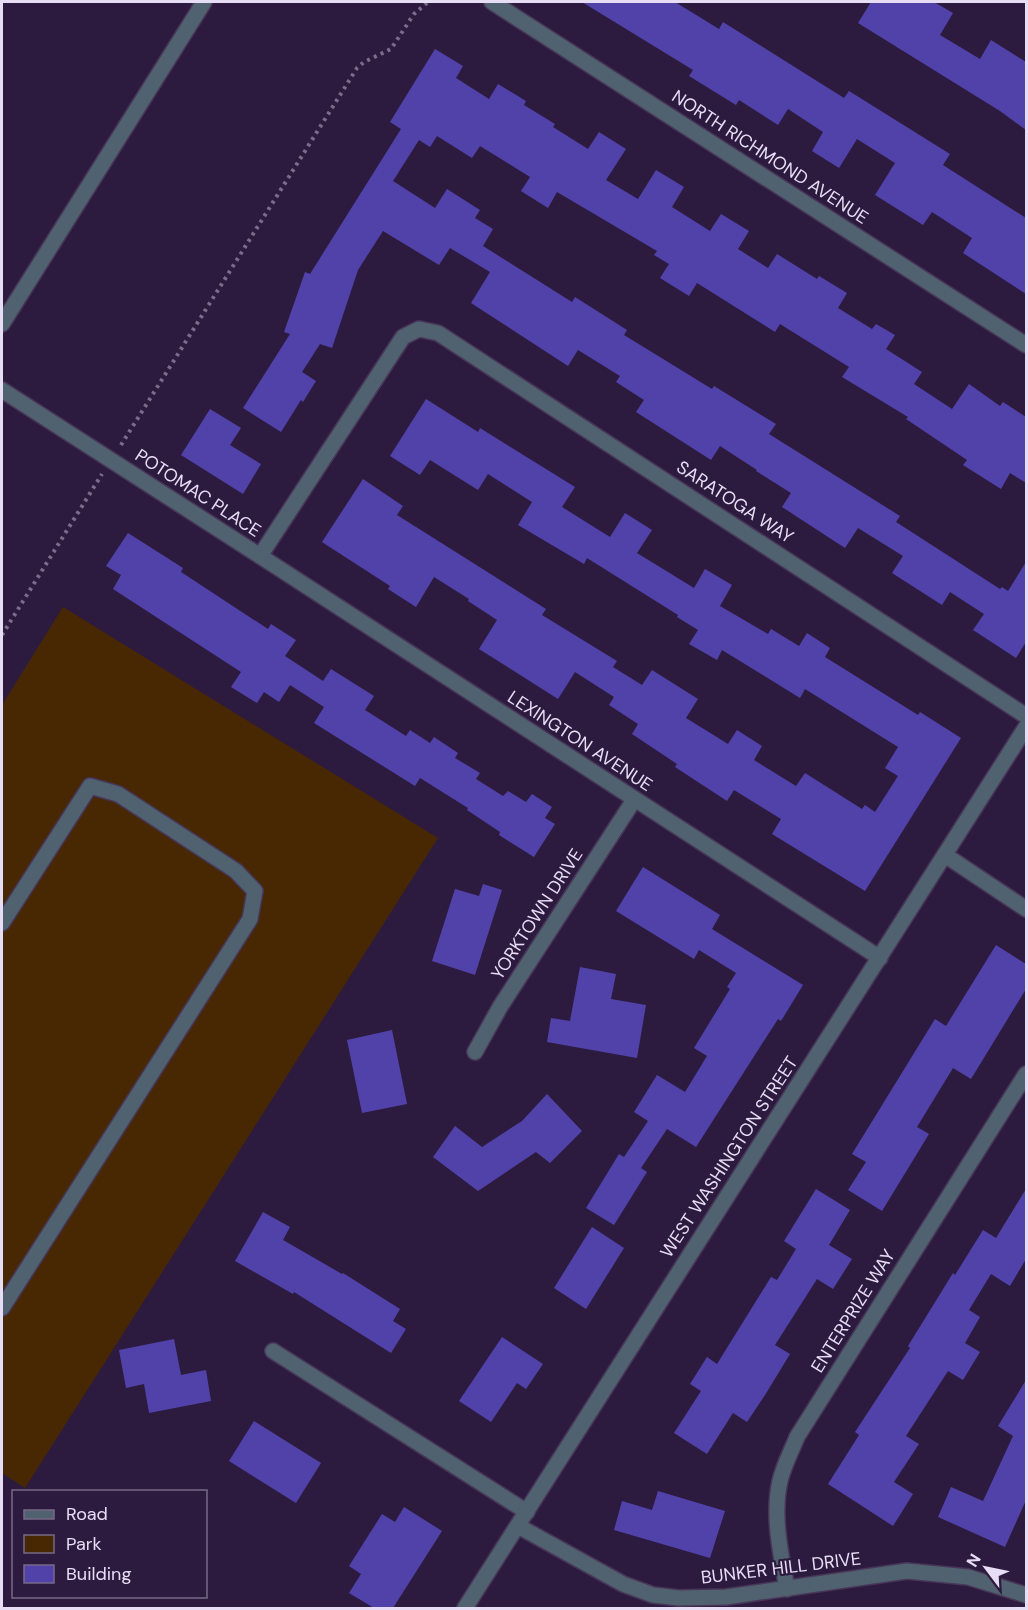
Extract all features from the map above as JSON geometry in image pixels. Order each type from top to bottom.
[{"type":"street","points":[[2,324],[204,2]]},
{"type":"street","name":"NORTH RICHMOND AVENUE","points":[[492,2],[1026,345]]},
{"type":"street","name":"POTOMAC PLACE","points":[[2,390],[260,556],[403,337],[419,329]]},
{"type":"street","name":"SARATOGA WAY","points":[[419,329],[438,333],[1026,716]]},
{"type":"street","name":"LEXINGTON AVENUE","points":[[260,556],[880,958]]},
{"type":"street","name":"WEST WASHINGTON STREET","points":[[465,1608],[1026,727]]},
{"type":"street","points":[[2,923],[90,786],[118,794],[236,871],[255,891],[250,919],[2,1308]]},
{"type":"street","name":"YORKTOWN DRIVE","points":[[475,1052],[500,1007],[634,800]]},
{"type":"street","points":[[945,855],[1026,909]]},
{"type":"street","name":"ENTERPRIZE WAY","points":[[787,1589],[778,1532],[778,1504],[780,1481],[796,1437],[1026,1074]]},
{"type":"street","points":[[273,1350],[527,1512]]},
{"type":"street","name":"BUNKER HILL DRIVE","points":[[518,1526],[623,1584],[653,1595],[679,1598],[726,1597],[907,1571],[968,1577],[1026,1595]]},
{"type":"path","points":[[2,635],[357,68],[364,62],[391,49],[414,14],[428,2]]},
{"type":"green space","points":[[63,607],[438,838],[25,1488],[2,1473],[2,705]]},
{"type":"building","points":[[582,2],[675,2],[719,29],[723,22],[844,98],[849,91],[950,154],[943,165],[1026,218],[1026,294],[963,253],[972,238],[932,212],[923,225],[875,195],[895,163],[857,139],[839,168],[812,151],[823,132],[788,109],[778,125],[739,100],[736,105],[689,76],[693,70]]},
{"type":"building","points":[[871,2],[934,2],[953,13],[940,35],[980,59],[991,40],[1026,62],[1026,130],[1000,111],[858,23]]},
{"type":"building","points":[[435,49],[463,66],[456,78],[489,99],[498,84],[526,101],[524,105],[555,124],[553,127],[588,149],[599,132],[626,149],[606,180],[638,199],[656,170],[684,187],[672,207],[710,231],[721,214],[749,231],[738,249],[768,268],[777,254],[817,279],[819,276],[847,293],[838,308],[872,329],[876,324],[895,335],[886,349],[922,372],[914,384],[952,409],[969,384],[1000,406],[1003,402],[1026,417],[1026,483],[1010,473],[1001,489],[963,465],[967,460],[906,419],[908,417],[842,377],[849,367],[780,324],[775,332],[697,283],[689,296],[660,278],[669,264],[654,255],[657,251],[557,192],[548,208],[521,191],[530,177],[480,146],[472,158],[437,136],[430,147],[419,140],[393,181],[435,208],[447,189],[480,210],[475,218],[493,229],[483,246],[572,302],[575,297],[627,330],[624,335],[712,389],[714,386],[776,424],[769,434],[900,516],[896,522],[1000,589],[1002,587],[1008,591],[1026,562],[1026,642],[1016,658],[973,630],[984,614],[950,592],[942,605],[892,573],[903,556],[858,528],[845,548],[782,507],[791,493],[757,470],[720,446],[711,460],[636,412],[644,400],[616,382],[620,376],[578,350],[568,366],[471,303],[490,272],[450,248],[439,265],[383,231],[358,270],[332,348],[320,344],[302,372],[316,381],[281,432],[243,408],[290,334],[284,332],[305,272],[310,274],[401,129],[390,122]]},
{"type":"building","points":[[426,399],[478,432],[480,428],[575,487],[562,507],[610,537],[625,513],[652,530],[637,553],[694,588],[705,569],[732,585],[720,606],[768,634],[771,629],[799,646],[807,633],[830,648],[825,657],[918,715],[920,712],[961,738],[865,891],[772,834],[781,819],[734,790],[727,801],[675,767],[677,764],[632,734],[638,724],[609,705],[614,697],[575,672],[558,699],[479,649],[497,620],[468,601],[469,599],[434,577],[416,607],[388,589],[390,586],[322,542],[363,479],[403,506],[397,515],[546,609],[542,615],[617,661],[613,667],[642,685],[652,670],[698,699],[686,718],[728,744],[737,730],[762,746],[754,760],[796,786],[805,773],[862,809],[865,805],[875,812],[898,776],[885,768],[898,747],[805,689],[800,698],[722,650],[717,660],[689,644],[698,630],[677,617],[678,615],[587,558],[584,564],[518,525],[532,502],[488,474],[478,490],[430,460],[420,475],[390,456]]},
{"type":"building","points":[[210,409],[241,428],[230,445],[261,464],[243,494],[181,455]]},
{"type":"building","points":[[128,533],[183,568],[181,572],[268,629],[271,624],[296,640],[285,656],[323,681],[331,669],[374,696],[365,710],[406,736],[410,730],[430,743],[434,737],[458,753],[455,758],[480,773],[476,779],[503,796],[508,791],[526,802],[532,794],[552,807],[545,818],[555,824],[534,857],[499,835],[500,832],[467,810],[468,808],[420,778],[415,786],[314,723],[324,707],[290,685],[279,702],[264,692],[257,703],[231,687],[241,672],[113,589],[121,575],[106,566]]},
{"type":"building","points":[[643,867],[720,915],[712,929],[803,985],[781,1021],[778,1019],[696,1147],[667,1129],[641,1168],[647,1172],[614,1225],[586,1208],[619,1154],[624,1157],[648,1121],[634,1112],[657,1075],[685,1092],[707,1056],[694,1048],[730,989],[727,987],[736,973],[699,950],[694,959],[616,911]]},
{"type":"building","points":[[483,884],[502,890],[475,975],[432,961],[455,889],[479,896]]},
{"type":"building","points":[[996,945],[1026,964],[1026,989],[971,1079],[953,1068],[917,1127],[929,1134],[882,1211],[848,1190],[866,1162],[852,1154],[935,1019],[946,1026]]},
{"type":"building","points":[[580,967],[616,974],[611,999],[646,1005],[637,1058],[547,1042],[551,1018],[570,1021]]},
{"type":"building","points":[[392,1030],[407,1104],[362,1113],[347,1040]]},
{"type":"building","points":[[547,1094],[582,1131],[550,1163],[536,1152],[478,1191],[433,1157],[455,1126],[482,1147],[522,1121]]},
{"type":"building","points":[[816,1189],[850,1210],[829,1245],[852,1259],[833,1289],[817,1279],[775,1345],[790,1354],[765,1395],[747,1422],[733,1413],[707,1454],[674,1433],[701,1391],[690,1384],[707,1357],[717,1364],[771,1277],[777,1280],[796,1249],[784,1241]]},
{"type":"building","points":[[1026,1189],[1026,1259],[1010,1286],[991,1274],[969,1310],[980,1317],[965,1343],[980,1352],[963,1380],[948,1371],[906,1436],[919,1444],[894,1482],[913,1494],[893,1526],[828,1484],[859,1435],[855,1432],[910,1348],[908,1346],[953,1273],[955,1275],[983,1230],[996,1238]]},
{"type":"building","points":[[263,1212],[290,1227],[283,1240],[343,1273],[400,1309],[393,1321],[406,1329],[391,1353],[294,1292],[293,1294],[235,1261]]},
{"type":"building","points":[[592,1227],[624,1248],[586,1309],[554,1288]]},
{"type":"building","points":[[502,1337],[543,1364],[526,1389],[517,1383],[491,1422],[459,1401]]},
{"type":"building","points":[[174,1339],[181,1375],[206,1370],[211,1401],[149,1413],[144,1384],[126,1388],[119,1350]]},
{"type":"building","points":[[1026,1380],[1026,1500],[1005,1547],[938,1517],[951,1487],[983,1501],[1013,1436],[998,1426]]},
{"type":"building","points":[[254,1421],[321,1463],[296,1503],[229,1461]]},
{"type":"building","points":[[658,1491],[725,1511],[710,1558],[614,1530],[622,1501],[652,1510]]},
{"type":"building","points":[[404,1507],[442,1531],[393,1608],[374,1608],[349,1593],[361,1574],[349,1566],[382,1514],[395,1522]]}]
